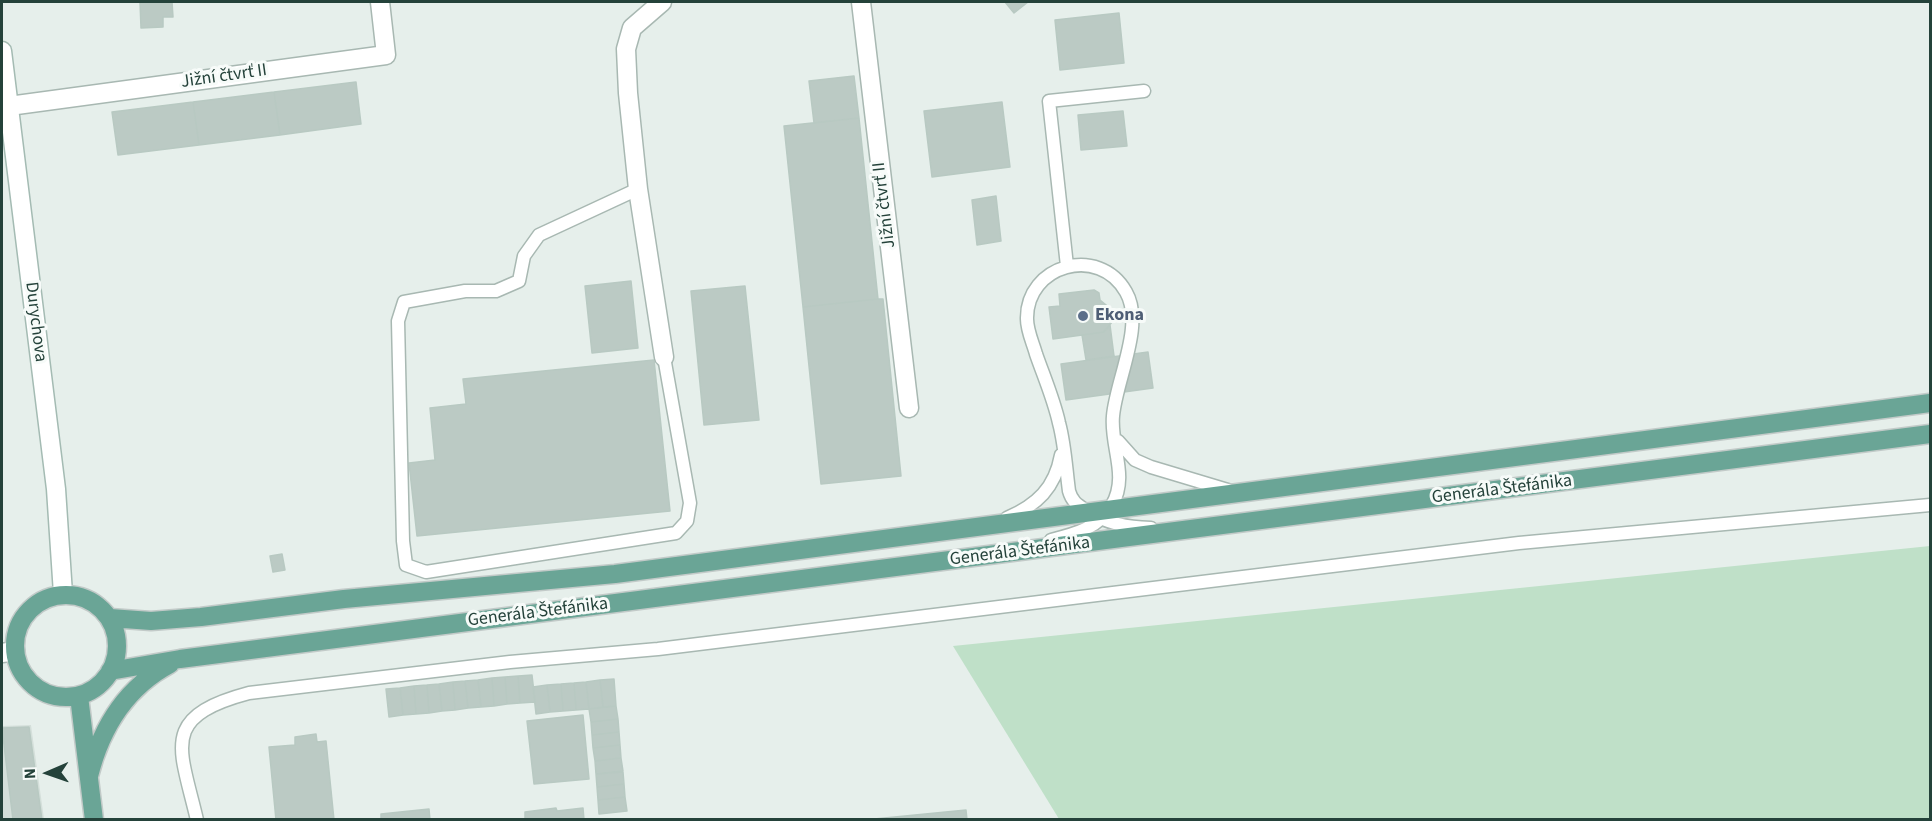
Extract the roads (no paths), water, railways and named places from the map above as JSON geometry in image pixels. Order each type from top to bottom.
[{"type":"main road","name":"Generála Štefánika","points":[[110,618],[151,621],[201,617],[344,599],[615,574],[994,524],[1099,513],[1930,403]]},
{"type":"main road","name":"Generála Štefánika","points":[[110,671],[180,659],[1930,434]]},
{"type":"main road","points":[[63,594],[87,598],[110,618],[116,631],[118,645],[116,659],[110,671],[95,688],[79,696],[56,696],[40,689],[26,677],[8,652],[25,616],[38,603],[63,594]]},
{"type":"main road","points":[[89,776],[101,738],[111,718],[125,699],[141,683],[180,659]]},
{"type":"main road","points":[[79,696],[94,819]]},
{"type":"street","name":"Jižní čtvrť II","points":[[9,106],[386,55],[380,2]]},
{"type":"street","points":[[662,2],[632,28],[626,49],[638,189],[664,357]]},
{"type":"street","name":"Jižní čtvrť II","points":[[861,2],[909,408]]},
{"type":"street","name":"Durychova","points":[[2,51],[56,489],[63,594]]},
{"type":"lane","points":[[1067,266],[1049,101],[1144,91]]},
{"type":"lane","points":[[638,189],[539,235],[524,256],[519,281],[496,291],[465,291],[404,303],[398,321],[403,541],[406,565],[426,572],[676,533],[687,521],[690,503],[664,357]]},
{"type":"lane","points":[[998,555],[1089,528],[1099,513],[1119,488],[1120,463],[1113,417],[1132,326],[1132,307],[1125,289],[1114,276],[1101,268],[1089,265],[1067,266],[1051,273],[1038,284],[1031,297],[1027,313],[1029,332],[1060,424],[1071,498],[1076,505],[1099,513],[1122,526],[1149,528],[1242,523]]},
{"type":"lane","points":[[1115,438],[1135,460],[1150,467],[1238,493]]},
{"type":"lane","points":[[994,524],[1018,514],[1042,496],[1056,478],[1062,445]]},
{"type":"lane","points":[[197,819],[182,759],[181,742],[185,730],[194,717],[206,709],[224,700],[249,693],[510,662],[669,648],[1519,543],[1930,505]]},
{"type":"place","name":"Ekona","points":[[1083,316]]}]
